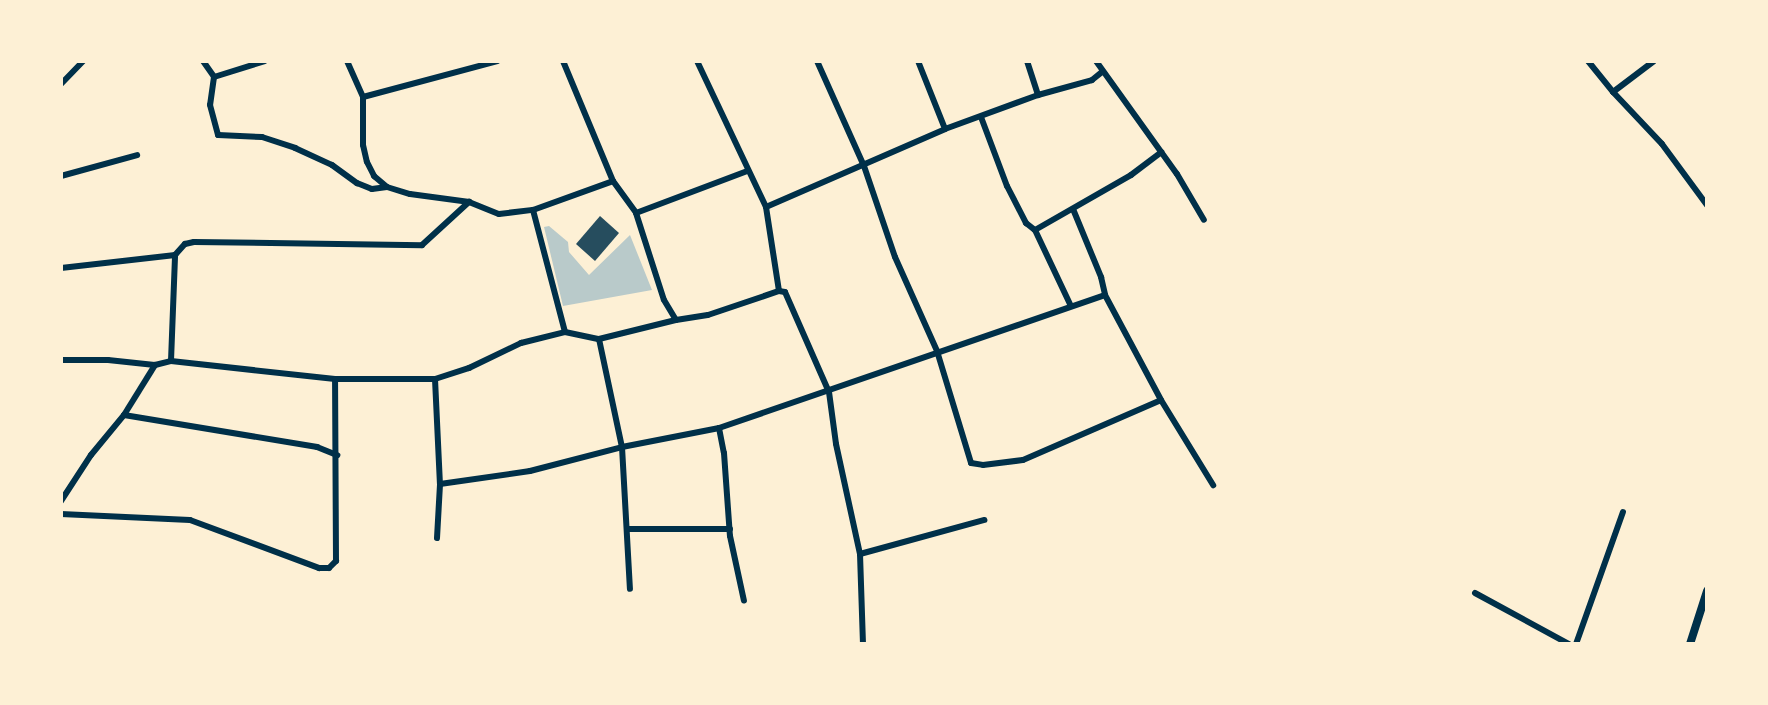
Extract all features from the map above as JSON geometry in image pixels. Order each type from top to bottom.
[{"type":"street","points":[[61,84],[83,61]]},
{"type":"street","points":[[203,61],[215,77],[210,105],[218,135],[262,137],[332,165],[357,183],[372,189],[387,187]]},
{"type":"street","points":[[215,77],[265,61]]},
{"type":"street","points":[[347,61],[363,97],[363,145],[367,162],[374,176],[387,187],[410,194],[469,202],[499,215],[533,210],[613,181]]},
{"type":"street","points":[[363,97],[497,61]]},
{"type":"street","points":[[563,61],[613,181],[636,213],[664,300],[676,320]]},
{"type":"street","points":[[697,61],[766,207],[779,291]]},
{"type":"street","points":[[817,61],[864,166],[895,257],[937,351],[971,463],[982,465],[1023,460],[1161,400]]},
{"type":"street","points":[[918,61],[945,129]]},
{"type":"street","points":[[1027,61],[1038,95]]},
{"type":"street","points":[[1096,61],[1161,152],[1205,220]]},
{"type":"street","points":[[1588,61],[1662,144],[1707,205]]},
{"type":"street","points":[[1613,92],[1654,61]]},
{"type":"street","points":[[766,207],[945,129],[1038,95],[1092,80],[1102,72]]},
{"type":"street","points":[[981,117],[1007,186],[1026,223],[1035,230],[1071,306]]},
{"type":"street","points":[[1035,230],[1131,176],[1161,152]]},
{"type":"street","points":[[61,176],[137,155]]},
{"type":"street","points":[[636,213],[747,170]]},
{"type":"street","points":[[61,268],[175,254],[185,244],[194,242],[422,245],[469,202]]},
{"type":"street","points":[[1073,209],[1101,277],[1105,295],[1161,400],[1213,485]]},
{"type":"street","points":[[533,210],[565,332]]},
{"type":"street","points":[[170,361],[175,254]]},
{"type":"street","points":[[61,360],[108,360],[155,365],[170,361],[335,379],[435,379],[469,368],[521,343],[565,332],[599,339],[708,315],[779,291],[785,292],[829,392],[836,444],[860,554],[863,644]]},
{"type":"street","points":[[440,484],[530,471],[622,447],[719,428],[1105,295]]},
{"type":"street","points":[[599,339],[622,447],[631,589]]},
{"type":"street","points":[[61,501],[92,455],[124,415],[155,365]]},
{"type":"street","points":[[61,514],[190,520],[319,568],[329,568],[336,561],[335,379]]},
{"type":"street","points":[[435,379],[440,484],[437,538]]},
{"type":"street","points":[[124,415],[317,447],[337,455]]},
{"type":"street","points":[[719,428],[724,453],[730,529],[744,601]]},
{"type":"street","points":[[1576,644],[1623,512]]},
{"type":"street","points":[[860,554],[984,520]]},
{"type":"street","points":[[627,529],[730,529]]},
{"type":"street","points":[[1689,644],[1707,591]]},
{"type":"street","points":[[1475,593],[1569,644]]},
{"type":"shaded area","points":[[549,226],[568,242],[569,252],[589,275],[630,235],[652,290],[563,306],[544,227]]},
{"type":"building","points":[[600,216],[619,233],[595,261],[576,244]]}]
